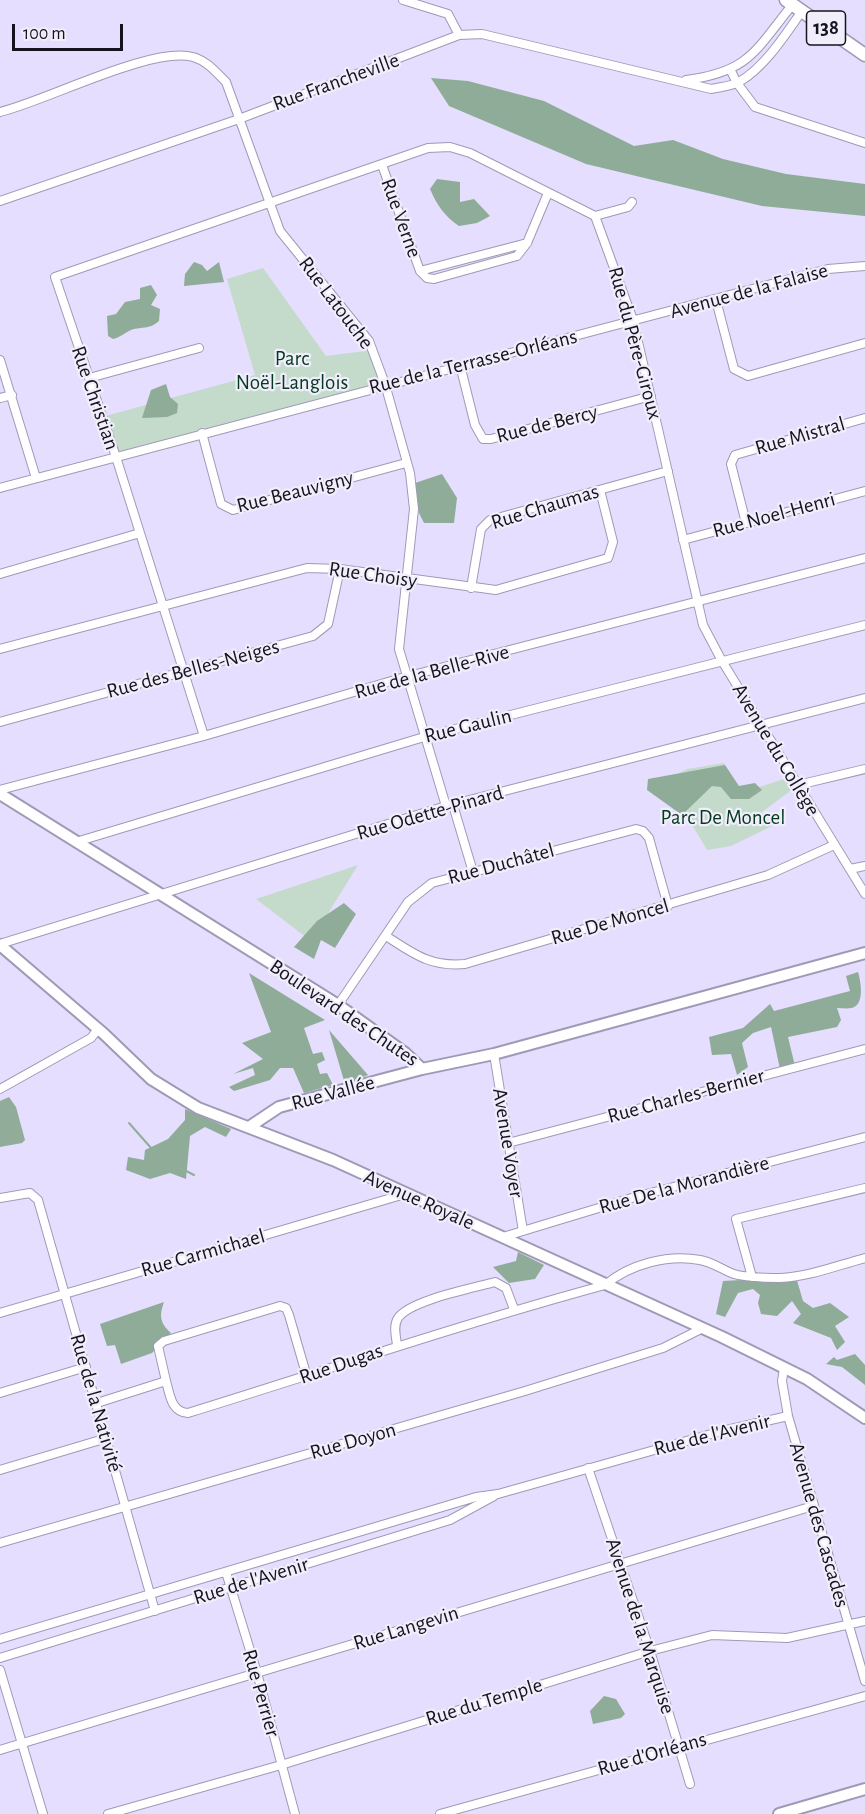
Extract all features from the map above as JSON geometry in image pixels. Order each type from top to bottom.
[{"type":"main road","name":"138","points":[[794,5],[865,56]]},
{"type":"street","points":[[403,0],[448,14],[459,35]]},
{"type":"street","points":[[737,84],[772,52],[794,5]]},
{"type":"street","name":"Rue Francheville","points":[[678,81],[712,77],[731,71],[762,44],[794,5]]},
{"type":"street","name":"Rue Francheville","points":[[0,201],[239,118],[459,35],[482,34],[711,89],[737,84]]},
{"type":"street","name":"Rue Latouche","points":[[0,112],[138,63],[170,56],[193,57],[209,65],[226,82],[280,231],[369,341],[385,384],[413,490],[414,509],[407,579],[398,636],[405,677],[424,737],[473,872]]},
{"type":"street","points":[[731,71],[737,84],[755,107],[865,143]]},
{"type":"street","points":[[269,202],[428,148],[450,147],[470,153],[595,216],[628,207],[632,202]]},
{"type":"street","name":"Rue Verne","points":[[382,165],[420,271],[427,278],[434,279],[517,256],[527,243],[548,193]]},
{"type":"street","name":"Rue Christian","points":[[204,736],[116,457],[55,277],[269,202]]},
{"type":"street","name":"Rue du Père-Giroux","points":[[595,216],[633,320],[698,602]]},
{"type":"street","name":"Avenue de la Falaise","points":[[633,320],[716,300],[828,268],[865,266]]},
{"type":"street","points":[[716,300],[734,369],[741,375],[747,376],[865,343]]},
{"type":"street","name":"Rue de la Terrasse-Orléans","points":[[0,488],[202,432],[633,320]]},
{"type":"street","points":[[89,378],[200,348]]},
{"type":"street","points":[[0,360],[36,478]]},
{"type":"street","name":"Rue de Bercy","points":[[460,366],[475,425],[483,439],[491,440],[651,396]]},
{"type":"street","points":[[0,398],[12,395]]},
{"type":"street","name":"Rue Mistral","points":[[746,523],[731,464],[735,454],[865,418]]},
{"type":"street","name":"Rue Beauvigny","points":[[202,432],[221,504],[226,509],[233,510],[406,463]]},
{"type":"street","name":"Rue Chaumas","points":[[471,588],[484,524],[668,471]]},
{"type":"street","name":"Rue Choisy","points":[[0,649],[307,568],[340,568],[471,588],[502,590],[608,558],[613,542],[600,489]]},
{"type":"street","name":"Rue Noel-Henri","points":[[683,540],[865,490]]},
{"type":"street","points":[[0,574],[140,533]]},
{"type":"street","name":"Rue de la Belle-Rive","points":[[0,792],[204,736],[405,677],[865,558]]},
{"type":"street","name":"Rue des Belles-Neiges","points":[[0,722],[322,632],[328,624],[340,568]]},
{"type":"street","name":"Avenue du Collège","points":[[698,602],[703,625],[722,662],[865,894]]},
{"type":"street","name":"Rue Gaulin","points":[[76,842],[424,737],[865,625]]},
{"type":"street","name":"Rue Odette-Pinard","points":[[0,944],[450,806],[865,698]]},
{"type":"street","points":[[798,785],[865,769]]},
{"type":"street","name":"Boulevard des Chutes","points":[[0,792],[338,1005],[405,1053],[422,1069],[494,1054],[865,953]]},
{"type":"street","name":"Rue Duchâtel","points":[[338,1005],[408,902],[432,883],[636,829],[643,831],[649,838],[668,906]]},
{"type":"street","name":"Rue De Moncel","points":[[386,936],[431,962],[447,965],[465,964],[768,875],[834,845]]},
{"type":"street","points":[[850,869],[865,866]]},
{"type":"street","name":"Avenue Royale","points":[[0,944],[98,1029],[151,1079],[198,1108],[333,1160],[701,1329],[807,1379],[865,1418]]},
{"type":"street","points":[[0,1089],[91,1038],[98,1029]]},
{"type":"street","name":"Rue Charles-Bernier","points":[[508,1143],[865,1049]]},
{"type":"street","name":"Avenue Voyer","points":[[494,1054],[523,1231]]},
{"type":"street","name":"Rue Vallée","points":[[249,1127],[279,1107],[422,1069]]},
{"type":"street","name":"Rue De la Morandière","points":[[503,1237],[635,1197],[865,1137]]},
{"type":"street","points":[[752,1277],[736,1219],[865,1188]]},
{"type":"street","name":"Rue de la Nativité","points":[[0,1198],[30,1193],[35,1195],[97,1403],[155,1611]]},
{"type":"street","name":"Rue Carmichael","points":[[0,1313],[405,1194]]},
{"type":"street","name":"Rue Dugas","points":[[307,1377],[289,1315],[286,1308],[280,1306],[164,1341],[158,1346],[174,1407],[180,1413],[188,1413],[307,1377],[397,1345],[605,1285],[628,1269],[688,1258],[703,1260],[735,1274],[782,1278],[808,1274],[865,1258]]},
{"type":"street","points":[[397,1345],[395,1324],[399,1315],[408,1309],[459,1292],[495,1282],[506,1288],[514,1310]]},
{"type":"street","name":"Rue Doyon","points":[[0,1543],[546,1384],[663,1348],[701,1329]]},
{"type":"street","points":[[0,1393],[86,1367]]},
{"type":"street","name":"Avenue des Cascades","points":[[784,1368],[782,1381],[788,1416],[865,1681]]},
{"type":"street","points":[[97,1403],[166,1381]]},
{"type":"street","name":"Rue de l'Avenir","points":[[0,1639],[476,1497],[498,1494],[722,1431],[788,1416]]},
{"type":"street","points":[[0,1470],[107,1438]]},
{"type":"street","name":"Avenue de la Marquise","points":[[588,1468],[650,1651],[690,1784]]},
{"type":"street","name":"Rue de l'Avenir","points":[[0,1658],[450,1520],[498,1494]]},
{"type":"street","name":"Rue Langevin","points":[[0,1750],[813,1506]]},
{"type":"street","name":"Rue Perrier","points":[[226,1572],[257,1673],[294,1814]]},
{"type":"street","name":"Rue du Temple","points":[[108,1814],[281,1765],[650,1651],[712,1635],[787,1638],[865,1621]]},
{"type":"street","points":[[0,1670],[43,1814]]},
{"type":"street","name":"Rue d'Orléans","points":[[440,1814],[677,1746],[865,1696]]},
{"type":"street","points":[[779,1814],[865,1789]]},
{"type":"green space","name":"Parc Noël-Langlois","points":[[263,268],[326,356],[374,350],[385,384],[116,457],[102,417],[255,375],[227,279]]},
{"type":"green space","name":"Parc De Moncel","points":[[724,763],[738,794],[787,778],[793,789],[762,812],[772,826],[731,846],[707,850],[684,811],[659,784],[687,769]]},
{"type":"green space","points":[[358,865],[311,941],[256,899]]},
{"type":"shaded area","points":[[431,78],[468,81],[544,101],[634,146],[673,140],[723,159],[786,174],[865,184],[865,216],[762,206],[586,164],[449,106]]},
{"type":"shaded area","points":[[437,179],[460,182],[460,202],[474,199],[490,216],[477,223],[459,226],[445,214],[430,189]]},
{"type":"shaded area","points":[[194,262],[202,265],[207,271],[219,262],[224,282],[184,286],[185,274]]},
{"type":"shaded area","points":[[151,285],[157,295],[151,305],[160,309],[159,321],[149,327],[131,330],[113,339],[108,336],[107,316],[116,314],[125,302],[140,299],[140,288]]},
{"type":"shaded area","points":[[166,384],[170,397],[178,404],[177,413],[167,417],[142,418],[151,390]]},
{"type":"shaded area","points":[[442,474],[457,498],[454,523],[424,523],[419,513],[415,483]]},
{"type":"shaded area","points":[[725,765],[739,786],[755,783],[762,790],[749,799],[731,799],[721,787],[712,786],[682,815],[647,790],[648,779]]},
{"type":"shaded area","points":[[344,903],[356,914],[335,948],[321,940],[314,959],[294,947],[317,921]]},
{"type":"shaded area","points":[[858,972],[860,998],[858,1003],[851,1008],[837,1008],[841,1020],[837,1027],[788,1037],[795,1066],[780,1069],[771,1027],[753,1033],[742,1043],[748,1067],[737,1075],[731,1054],[712,1055],[709,1037],[743,1028],[770,1004],[774,1011],[850,991],[846,976]]},
{"type":"shaded area","points":[[249,973],[325,1020],[304,1028],[313,1054],[322,1052],[325,1060],[317,1064],[320,1074],[327,1073],[333,1085],[304,1093],[293,1068],[280,1068],[270,1080],[234,1091],[229,1087],[255,1075],[253,1068],[233,1074],[263,1059],[242,1043],[271,1032]]},
{"type":"shaded area","points":[[329,1030],[368,1075],[345,1084]]},
{"type":"shaded area","points":[[9,1097],[16,1107],[25,1140],[22,1143],[0,1147],[0,1101]]},
{"type":"shaded area","points":[[185,1109],[231,1129],[226,1137],[205,1127],[190,1136],[186,1179],[170,1173],[150,1179],[126,1170],[128,1157],[144,1160],[145,1150],[168,1139],[185,1120]]},
{"type":"shaded area","points":[[518,1252],[544,1265],[535,1279],[509,1283],[493,1267],[516,1261]]},
{"type":"shaded area","points":[[796,1277],[803,1301],[813,1308],[830,1303],[849,1317],[835,1326],[845,1342],[837,1350],[831,1338],[793,1323],[801,1314],[792,1301],[777,1316],[761,1314],[758,1303],[760,1295],[753,1289],[738,1293],[725,1317],[716,1314],[723,1281]]},
{"type":"shaded area","points":[[164,1302],[161,1311],[162,1319],[171,1333],[152,1353],[121,1364],[115,1345],[107,1346],[100,1324]]},
{"type":"shaded area","points":[[855,1354],[865,1365],[865,1385],[842,1367],[826,1364],[834,1357],[837,1360]]},
{"type":"shaded area","points":[[604,1696],[616,1699],[625,1714],[621,1718],[593,1724],[590,1711]]},
{"type":"waterway","points":[[129,1123],[159,1157],[194,1175]]}]
